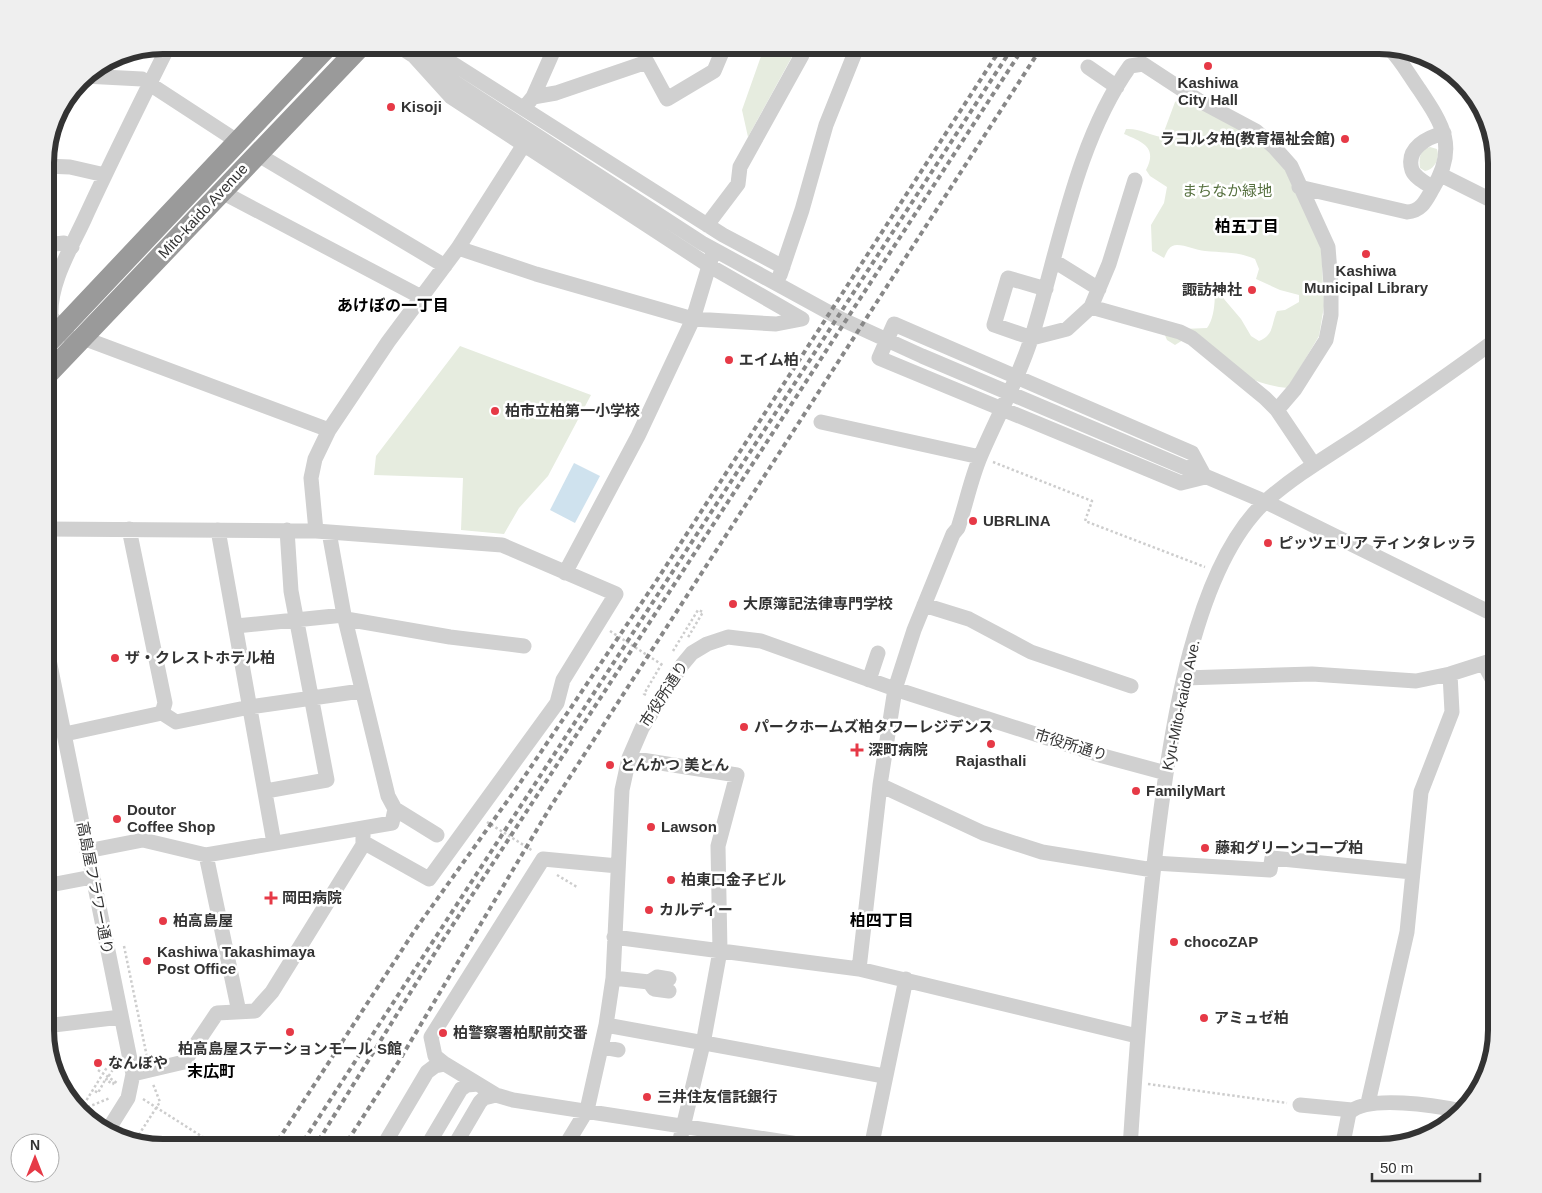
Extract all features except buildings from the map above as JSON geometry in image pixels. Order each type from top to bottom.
[{"type":"highway","name":"Mito-kaido Avenue","points":[[54,336],[320,54]]},
{"type":"highway","name":"Mito-kaido Avenue","points":[[54,369],[353,54]]},
{"type":"street","points":[[54,290],[104,175],[164,54]]},
{"type":"street","points":[[410,54],[702,243],[832,314],[922,356],[1266,502],[1488,612]]},
{"type":"street","points":[[413,56],[421,54]]},
{"type":"street","points":[[439,54],[528,102],[723,235],[783,267]]},
{"type":"street","points":[[528,102],[552,54]]},
{"type":"street","points":[[528,102],[648,62],[667,99],[714,71],[721,54]]},
{"type":"street","points":[[708,225],[738,184],[740,167],[802,54]]},
{"type":"street","points":[[772,302],[802,210],[826,125],[854,54]]},
{"type":"street","points":[[1299,187],[1407,212],[1416,211],[1422,207],[1437,182],[1447,158],[1444,133],[1439,119],[1394,55]]},
{"type":"street","points":[[413,56],[451,97],[523,146],[708,265],[802,319],[776,324],[693,319],[536,274],[458,248]]},
{"type":"street","points":[[859,969],[880,784],[895,689],[924,605],[953,534],[958,528],[980,457],[1017,379],[1032,338],[1084,155],[1117,87],[1130,66],[1143,64],[1198,100],[1256,131],[1291,166],[1328,248],[1332,285],[1331,315],[1326,340],[1296,389],[1277,410]]},
{"type":"street","points":[[1088,67],[1117,87]]},
{"type":"street","points":[[96,77],[142,80],[237,141]]},
{"type":"street","points":[[1444,133],[1430,136],[1421,142],[1415,150],[1412,170],[1419,178],[1437,182],[1488,200]]},
{"type":"street","points":[[437,835],[396,810],[388,796],[361,691],[312,478],[315,459],[330,430],[388,342],[423,298],[458,248],[523,146]]},
{"type":"street","points":[[257,154],[445,266]]},
{"type":"street","points":[[54,166],[70,167],[104,175]]},
{"type":"street","points":[[1046,289],[1008,278],[994,325],[1032,338],[1067,329],[1091,307],[1109,264],[1135,180]]},
{"type":"street","points":[[222,192],[423,298]]},
{"type":"street","points":[[564,573],[638,436],[693,319],[708,265],[723,235]]},
{"type":"street","points":[[54,244],[64,243],[72,246]]},
{"type":"street","points":[[1054,262],[1099,289]]},
{"type":"street","points":[[1091,307],[1180,332],[1192,338],[1245,379],[1277,410],[1314,465]]},
{"type":"street","points":[[54,321],[61,329],[81,341],[330,430]]},
{"type":"street","points":[[894,324],[1017,379],[1192,453],[1205,476],[1181,483],[879,358],[894,324]]},
{"type":"street","name":"Kyu-Mito-kaido Ave.","points":[[1131,1139],[1137,1036],[1154,867],[1166,773],[1184,678],[1206,603],[1235,540],[1266,502],[1314,465],[1488,345]]},
{"type":"street","points":[[821,422],[980,457]]},
{"type":"street","points":[[54,529],[323,531],[502,545],[564,573],[623,596],[602,630],[563,680],[557,704],[428,879],[363,835]]},
{"type":"street","points":[[129,529],[165,702],[162,713]]},
{"type":"street","points":[[218,530],[274,843]]},
{"type":"street","points":[[266,791],[327,780],[291,591],[286,530]]},
{"type":"street","points":[[924,605],[969,619],[1031,652],[1131,686]]},
{"type":"street","points":[[236,626],[345,617],[450,637],[524,646]]},
{"type":"street","name":"市役所通り","points":[[569,1139],[587,1110],[606,1025],[613,978],[622,790],[630,758],[642,728],[682,664],[692,653],[707,644],[728,637],[761,641],[895,689],[1103,756],[1166,773]]},
{"type":"street","points":[[869,680],[878,653]]},
{"type":"street","points":[[1184,678],[1312,674],[1416,681],[1450,674],[1488,663]]},
{"type":"street","points":[[1368,1104],[1408,932],[1412,872],[1421,792],[1452,712],[1450,674]]},
{"type":"street","name":"高島屋フラワー通り","points":[[54,682],[126,1042],[124,1070],[128,1098],[110,1126]]},
{"type":"street","points":[[65,734],[162,713],[176,722],[250,707],[361,691]]},
{"type":"street","points":[[630,758],[737,775],[718,846],[720,951],[703,1044],[681,1139]]},
{"type":"street","points":[[880,784],[983,833],[1042,852],[1154,867],[1270,870],[1272,858],[1412,872]]},
{"type":"street","points":[[87,851],[143,840],[206,855],[274,843],[363,835],[392,822],[396,810]]},
{"type":"street","points":[[124,1070],[184,1062],[217,1013],[255,1010],[272,992],[363,835]]},
{"type":"street","points":[[206,855],[239,1012]]},
{"type":"street","points":[[618,866],[543,859],[431,1037],[435,1056],[496,1095],[513,1100],[770,1139]]},
{"type":"street","points":[[54,884],[92,878]]},
{"type":"street","points":[[614,937],[859,969],[1137,1036]]},
{"type":"street","points":[[613,978],[649,982],[654,989],[669,985]]},
{"type":"street","points":[[873,1139],[884,1076],[906,979]]},
{"type":"street","points":[[54,1025],[121,1017]]},
{"type":"street","points":[[606,1025],[884,1076]]},
{"type":"street","points":[[602,1047],[618,1050]]},
{"type":"street","points":[[387,1139],[427,1072],[436,1066],[445,1064]]},
{"type":"street","points":[[431,1139],[461,1089],[467,1085],[478,1084]]},
{"type":"street","points":[[458,1139],[480,1102],[484,1098],[496,1095]]},
{"type":"street","points":[[1300,1105],[1352,1110],[1368,1104],[1439,1106],[1454,1109]]},
{"type":"street","points":[[1344,1139],[1352,1110]]},
{"type":"path","points":[[648,62],[662,54]]},
{"type":"path","points":[[980,457],[1092,500],[1085,521],[1220,572]]},
{"type":"path","points":[[602,630],[668,669]]},
{"type":"path","points":[[646,691],[661,665]]},
{"type":"path","points":[[481,819],[539,855]]},
{"type":"path","points":[[555,874],[577,887]]},
{"type":"path","points":[[85,1106],[114,1057],[116,1044],[126,1042]]},
{"type":"path","points":[[95,1091],[98,1093],[117,1062],[124,1070],[113,1080]]},
{"type":"path","points":[[106,1080],[113,1084],[117,1078]]},
{"type":"path","points":[[1134,1082],[1300,1105]]},
{"type":"path","points":[[86,1107],[115,1096]]},
{"type":"path","points":[[147,1102],[206,1139]]},
{"type":"green space","points":[[762,54],[793,54],[748,137],[742,110]]},
{"type":"green space","name":"まちなか緑地","points":[[1184,96],[1242,127],[1283,159],[1321,243],[1324,306],[1319,336],[1288,388],[1274,386],[1247,377],[1183,340],[1175,345],[1167,340],[1164,333],[1183,329],[1207,328],[1214,309],[1214,287],[1219,284],[1223,289],[1224,299],[1241,319],[1251,336],[1259,341],[1270,333],[1277,311],[1285,310],[1299,302],[1299,295],[1280,290],[1256,279],[1259,269],[1255,259],[1248,256],[1177,245],[1174,245],[1167,251],[1164,258],[1152,251],[1151,225],[1164,203],[1167,187],[1150,176],[1146,170],[1150,156],[1146,146],[1124,134],[1126,129],[1131,129],[1162,137],[1175,102]]},
{"type":"green space","points":[[1430,147],[1437,149],[1437,159],[1432,168],[1425,171],[1420,168],[1420,158],[1424,150]]},
{"type":"green space","points":[[460,346],[591,395],[548,476],[519,508],[504,534],[461,530],[463,478],[374,475],[376,456]]},
{"type":"water","points":[[574,463],[600,476],[575,523],[550,510]]},
{"type":"railway","points":[[279,1139],[415,930],[518,786],[655,583],[997,54]]},
{"type":"railway","points":[[305,1139],[1008,54]]},
{"type":"railway","points":[[320,1139],[443,940],[1019,54]]},
{"type":"railway","points":[[349,1139],[399,1061],[551,806],[1037,54]]},
{"type":"place","name":"Kashiwa City Hall","points":[[1208,66]]},
{"type":"place","name":"Kisoji","points":[[391,107]]},
{"type":"place","name":"ラコルタ柏(教育福祉会館)","points":[[1345,139]]},
{"type":"place","name":"Kashiwa Municipal Library","points":[[1366,254]]},
{"type":"place","name":"諏訪神社","points":[[1252,290]]},
{"type":"place","name":"エイム柏","points":[[729,360]]},
{"type":"place","name":"柏市立柏第一小学校","points":[[495,411]]},
{"type":"place","name":"UBRLINA","points":[[973,521]]},
{"type":"place","name":"ピッツェリア ティンタレッラ","points":[[1268,543]]},
{"type":"place","name":"大原簿記法律専門学校","points":[[733,604]]},
{"type":"place","name":"ザ・クレストホテル柏","points":[[115,658]]},
{"type":"place","name":"パークホームズ柏タワーレジデンス","points":[[744,727]]},
{"type":"place","name":"Rajasthali","points":[[991,744]]},
{"type":"place","name":"深町病院","points":[[857,750]]},
{"type":"place","name":"とんかつ 美とん","points":[[610,765]]},
{"type":"place","name":"FamilyMart","points":[[1136,791]]},
{"type":"place","name":"Doutor Coffee Shop","points":[[117,819]]},
{"type":"place","name":"Lawson","points":[[651,827]]},
{"type":"place","name":"藤和グリーンコープ柏","points":[[1205,848]]},
{"type":"place","name":"柏東口金子ビル","points":[[671,880]]},
{"type":"place","name":"岡田病院","points":[[271,898]]},
{"type":"place","name":"カルディー","points":[[649,910]]},
{"type":"place","name":"柏高島屋","points":[[163,921]]},
{"type":"place","name":"chocoZAP","points":[[1174,942]]},
{"type":"place","name":"Kashiwa Takashimaya Post Office","points":[[147,961]]},
{"type":"place","name":"アミュゼ柏","points":[[1204,1018]]},
{"type":"place","name":"柏高島屋ステーションモール S館","points":[[290,1032]]},
{"type":"place","name":"柏警察署柏駅前交番","points":[[443,1033]]},
{"type":"place","name":"なんぼや","points":[[98,1063]]},
{"type":"place","name":"三井住友信託銀行","points":[[647,1097]]},
{"type":"district","name":"柏五丁目","points":[[1247,226]]},
{"type":"district","name":"あけぼの一丁目","points":[[393,305]]},
{"type":"district","name":"柏四丁目","points":[[882,920]]},
{"type":"district","name":"末広町","points":[[211,1071]]}]
